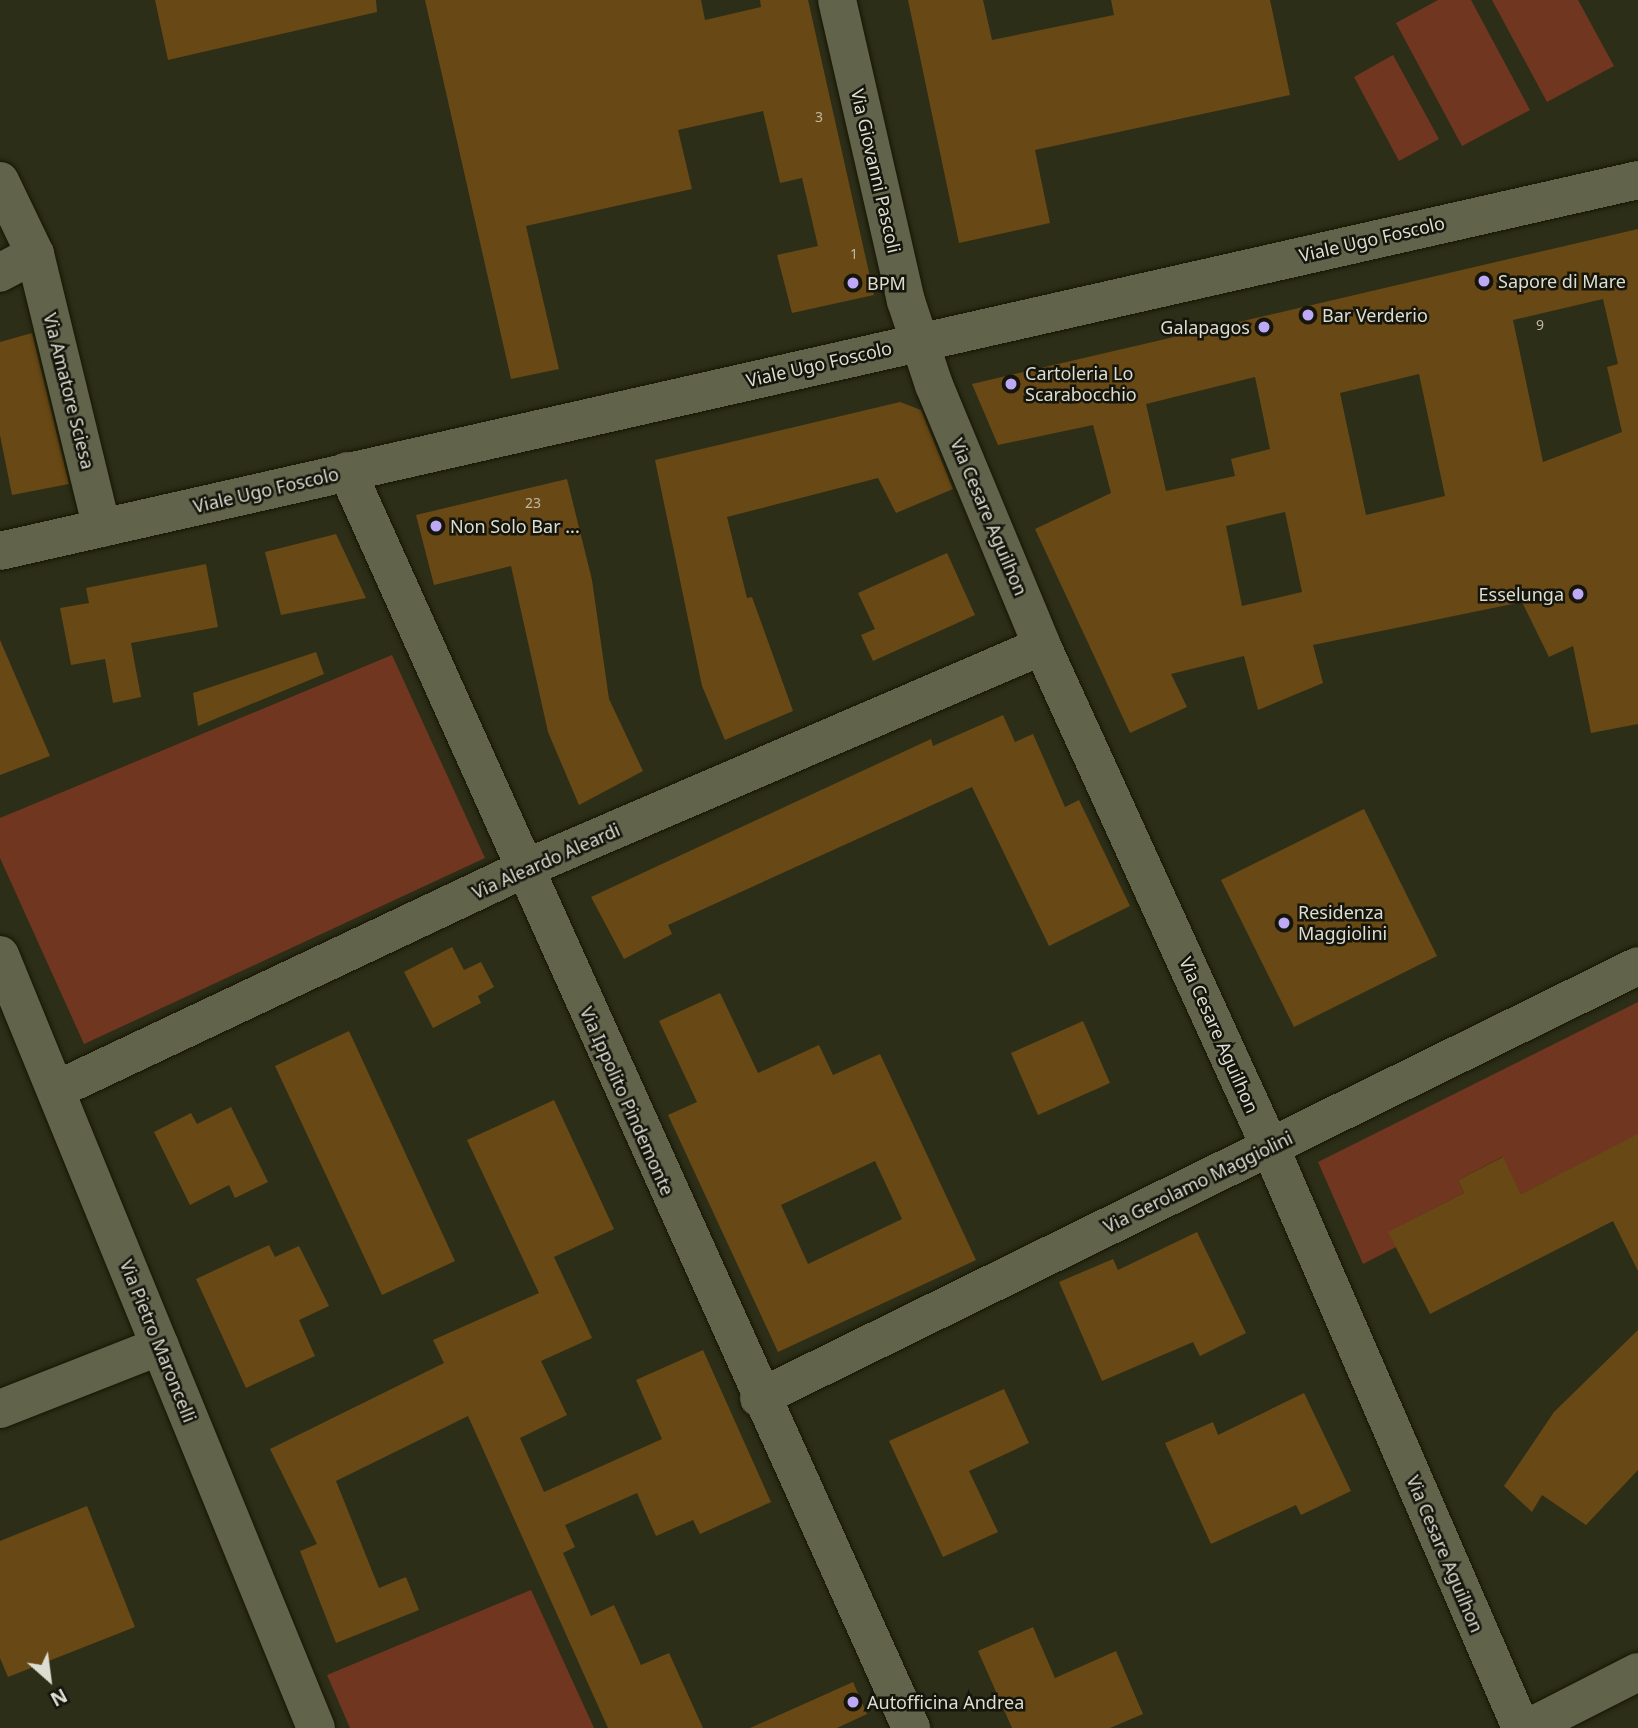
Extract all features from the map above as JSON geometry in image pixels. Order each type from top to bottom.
[{"type":"street","name":"Via Giovanni Pascoli","points":[[837,0],[918,341]]},
{"type":"street","name":"Viale Ugo Foscolo","points":[[0,551],[1638,180]]},
{"type":"street","name":"Via Amatore Sciesa","points":[[0,181],[35,254],[102,528]]},
{"type":"street","points":[[0,273],[35,254]]},
{"type":"street","name":"Via Cesare Aguilhon","points":[[918,341],[1042,646],[1270,1147],[1521,1728]]},
{"type":"street","name":"Via Ippolito Pindemonte","points":[[347,471],[759,1398],[911,1728]]},
{"type":"street","name":"Via Aleardo Aleardi","points":[[56,1090],[524,869],[1042,646]]},
{"type":"street","name":"Via Pietro Maroncelli","points":[[0,955],[316,1728]]},
{"type":"street","name":"Via Gerolamo Maggiolini","points":[[759,1398],[1638,966]]},
{"type":"street","points":[[0,1409],[160,1346]]},
{"type":"street","points":[[1528,1728],[1638,1672]]},
{"type":"shaded area","points":[[1438,0],[1471,0],[1530,110],[1462,146],[1396,23]]},
{"type":"shaded area","points":[[1492,0],[1578,0],[1614,66],[1547,102]]},
{"type":"shaded area","points":[[1393,55],[1439,139],[1399,161],[1354,77]]},
{"type":"shaded area","points":[[392,655],[485,858],[84,1044],[0,858],[0,818]]},
{"type":"shaded area","points":[[1638,1002],[1638,1135],[1521,1194],[1502,1157],[1458,1180],[1464,1193],[1389,1232],[1396,1247],[1363,1264],[1318,1162]]},
{"type":"shaded area","points":[[531,1590],[594,1728],[350,1728],[327,1675]]},
{"type":"building","points":[[155,0],[376,0],[377,12],[168,60]]},
{"type":"building","points":[[425,0],[701,0],[705,20],[761,7],[760,0],[808,0],[874,295],[792,313],[777,255],[818,246],[802,178],[780,183],[763,111],[678,130],[692,189],[526,226],[559,369],[511,379]]},
{"type":"building","points":[[908,0],[983,0],[992,40],[1114,15],[1111,0],[1270,0],[1290,95],[1035,150],[1050,223],[959,243]]},
{"type":"building","points":[[1638,229],[1638,724],[1591,733],[1573,646],[1549,657],[1522,602],[1313,645],[1323,683],[1258,710],[1244,656],[1171,674],[1187,707],[1130,733],[1035,529],[1111,493],[1093,425],[998,445],[972,384]],"holes":[[[1603,299],[1618,364],[1607,367],[1622,432],[1543,462],[1513,320]],[[1419,374],[1445,496],[1366,515],[1340,393]],[[1255,377],[1270,449],[1231,459],[1235,476],[1166,491],[1146,404]],[[1285,512],[1302,592],[1242,606],[1226,526]]]},
{"type":"building","points":[[32,333],[69,484],[12,495],[0,435],[0,342]]},
{"type":"building","points":[[900,402],[921,410],[953,489],[896,513],[878,478],[727,517],[747,598],[752,597],[793,711],[725,740],[702,686],[655,460]]},
{"type":"building","points":[[567,479],[592,580],[609,699],[643,771],[579,805],[548,732],[511,566],[434,585],[416,515]]},
{"type":"building","points":[[336,534],[366,598],[281,615],[265,552]]},
{"type":"building","points":[[947,553],[975,615],[873,661],[861,635],[875,629],[858,593]]},
{"type":"building","points":[[206,564],[218,627],[131,643],[141,697],[113,703],[105,659],[71,665],[60,608],[89,603],[86,588]]},
{"type":"building","points":[[0,640],[50,756],[0,775]]},
{"type":"building","points":[[316,652],[324,674],[198,726],[193,693]]},
{"type":"building","points":[[1003,715],[1015,742],[1033,734],[1065,807],[1079,800],[1130,906],[1049,946],[972,787],[668,925],[672,934],[624,959],[591,897],[931,739],[933,746]]},
{"type":"building","name":"Residenza Maggiolini","points":[[1364,809],[1437,956],[1294,1027],[1221,880]]},
{"type":"building","points":[[452,947],[464,970],[481,962],[494,987],[478,996],[481,1003],[433,1028],[404,972]]},
{"type":"building","points":[[720,993],[758,1073],[819,1045],[833,1075],[880,1054],[976,1260],[778,1352],[668,1115],[697,1102],[659,1021]],"holes":[[[875,1161],[902,1219],[808,1264],[781,1205]]]},
{"type":"building","points":[[1083,1021],[1110,1083],[1038,1115],[1011,1053]]},
{"type":"building","points":[[349,1031],[455,1261],[382,1295],[275,1066]]},
{"type":"building","points":[[554,1100],[614,1229],[554,1257],[592,1338],[541,1361],[567,1415],[520,1438],[544,1492],[662,1439],[636,1380],[703,1350],[771,1502],[700,1534],[693,1520],[656,1536],[637,1493],[565,1525],[575,1547],[563,1553],[591,1616],[614,1605],[641,1665],[669,1653],[703,1728],[608,1728],[468,1416],[336,1481],[379,1588],[406,1577],[419,1610],[336,1643],[300,1551],[317,1544],[270,1449],[444,1363],[433,1340],[539,1293],[467,1140]]},
{"type":"building","points":[[231,1107],[268,1182],[235,1198],[229,1185],[190,1205],[154,1132],[191,1113],[197,1124]]},
{"type":"building","points":[[1638,1134],[1638,1271],[1613,1221],[1430,1314],[1388,1232],[1464,1193],[1458,1180],[1503,1157],[1521,1194]]},
{"type":"building","points":[[1197,1232],[1246,1333],[1200,1356],[1193,1342],[1102,1381],[1059,1282],[1113,1259],[1118,1270]]},
{"type":"building","points":[[269,1245],[275,1257],[299,1246],[329,1306],[299,1320],[315,1356],[246,1388],[196,1279]]},
{"type":"building","points":[[1638,1330],[1638,1470],[1586,1525],[1542,1495],[1532,1512],[1504,1486],[1554,1412]]},
{"type":"building","points":[[1004,1389],[1029,1443],[969,1471],[998,1532],[943,1557],[889,1441]]},
{"type":"building","points":[[1304,1393],[1351,1491],[1301,1515],[1296,1505],[1211,1544],[1165,1443],[1213,1422],[1218,1435]]},
{"type":"building","points":[[87,1506],[135,1627],[8,1677],[0,1658],[0,1541]]},
{"type":"building","points":[[1033,1627],[1055,1678],[1116,1651],[1143,1714],[1110,1728],[1012,1728],[978,1651]]},
{"type":"building","points":[[853,1682],[867,1714],[837,1728],[750,1728]]},
{"type":"place","name":"Sapore di Mare","points":[[1484,281]]},
{"type":"place","name":"BPM","points":[[853,283]]},
{"type":"place","name":"Bar Verderio","points":[[1308,315]]},
{"type":"place","name":"Galapagos","points":[[1264,327]]},
{"type":"place","name":"Cartoleria Lo Scarabocchio","points":[[1011,384]]},
{"type":"place","name":"Non Solo Bar ...","points":[[436,526]]},
{"type":"place","name":"Esselunga","points":[[1578,594]]},
{"type":"place","name":"Residenza Maggiolini","points":[[1284,923]]},
{"type":"place","name":"Autofficina Andrea","points":[[853,1702]]}]
